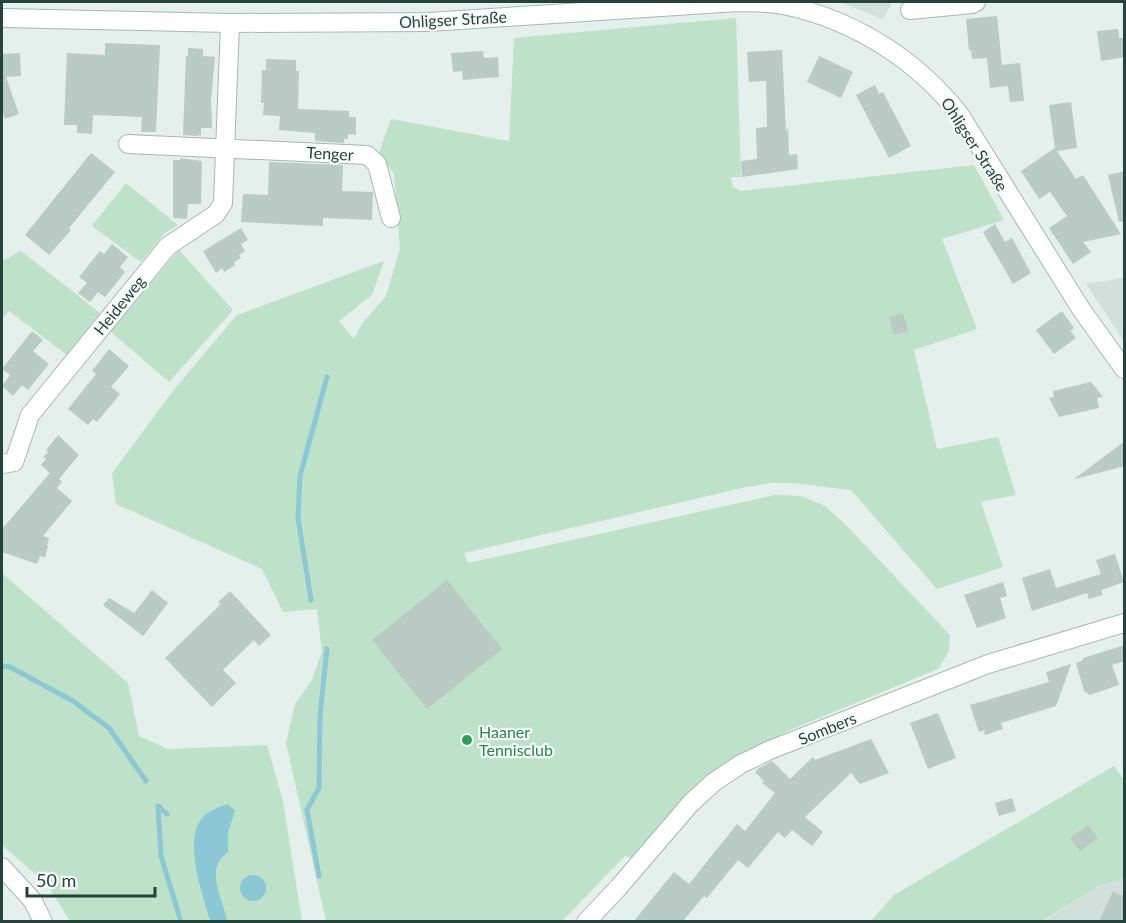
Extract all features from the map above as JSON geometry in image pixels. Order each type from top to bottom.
[{"type":"street","name":"Ohligser Straße","points":[[2,18],[230,23],[429,22],[738,2],[787,5],[822,15],[851,27],[890,50],[944,95],[960,116],[1081,309],[1125,369]]},
{"type":"street","points":[[910,10],[976,2]]},
{"type":"street","name":"Heideweg","points":[[2,464],[14,462],[30,415],[168,246],[216,214],[223,204],[230,23]]},
{"type":"street","points":[[128,144],[224,147]]},
{"type":"street","name":"Tenger","points":[[224,147],[367,155],[377,164],[390,218]]},
{"type":"street","name":"Sombers","points":[[586,921],[618,888],[691,803],[714,782],[741,764],[770,750],[988,664],[1125,623]]},
{"type":"street","points":[[2,867],[33,901],[43,921]]},
{"type":"shaded area","points":[[839,2],[892,2],[883,19]]},
{"type":"shaded area","points":[[1124,278],[1124,341],[1086,284]]},
{"type":"shaded area","points":[[1124,878],[1124,921],[1042,922],[1099,886]]},
{"type":"green space","points":[[736,18],[741,177],[731,177],[733,187],[741,191],[974,165],[1004,220],[942,239],[977,329],[914,350],[937,449],[998,437],[1016,495],[981,502],[1003,567],[937,589],[851,490],[792,483],[771,483],[742,488],[464,553],[468,563],[775,495],[801,496],[825,506],[847,526],[950,635],[949,651],[938,669],[790,730],[712,773],[631,858],[625,856],[562,921],[326,921],[286,743],[295,704],[312,680],[322,652],[317,609],[283,612],[262,569],[116,504],[112,473],[176,387],[237,315],[384,261],[372,295],[339,321],[354,339],[362,324],[386,296],[400,249],[394,174],[379,153],[391,119],[509,141],[514,38]]},
{"type":"green space","points":[[126,183],[178,225],[165,233],[141,262],[92,226]]},
{"type":"green space","points":[[179,250],[233,310],[169,382],[110,331]]},
{"type":"green space","points":[[21,251],[100,313],[67,355],[9,311],[2,319],[2,261]]},
{"type":"green space","points":[[2,573],[128,683],[139,736],[168,749],[267,745],[283,801],[302,921],[70,921],[46,883],[2,845]]},
{"type":"green space","points":[[1114,766],[1124,780],[1124,878],[1099,886],[1042,921],[870,922],[894,895]]},
{"type":"water","points":[[228,804],[235,811],[228,832],[228,852],[217,867],[216,876],[227,921],[210,921],[196,868],[194,839],[203,817]]},
{"type":"water","points":[[253,875],[262,879],[266,888],[262,897],[253,901],[244,897],[240,888],[244,879]]},
{"type":"building","points":[[997,16],[1002,65],[1020,63],[1024,101],[1010,102],[1008,86],[990,88],[987,58],[972,59],[971,50],[969,50],[966,19]]},
{"type":"building","points":[[1118,29],[1119,38],[1125,38],[1125,57],[1101,61],[1097,31]]},
{"type":"building","points":[[105,43],[160,45],[156,132],[141,132],[142,117],[93,115],[92,134],[77,133],[77,125],[64,125],[67,53],[105,55]]},
{"type":"building","points":[[188,48],[203,49],[203,56],[215,57],[211,100],[212,128],[201,128],[201,135],[196,136],[183,135]]},
{"type":"building","points":[[782,50],[789,155],[797,154],[798,169],[742,177],[741,161],[757,159],[756,128],[767,127],[766,81],[749,82],[747,52]]},
{"type":"building","points":[[483,51],[484,58],[498,57],[499,77],[463,80],[462,71],[453,72],[451,53]]},
{"type":"building","points":[[20,53],[21,76],[6,77],[19,114],[5,119],[2,110],[2,54]]},
{"type":"building","points":[[819,56],[853,72],[841,98],[807,82]]},
{"type":"building","points":[[266,59],[296,60],[296,71],[299,71],[298,109],[349,111],[349,117],[356,117],[356,135],[348,134],[348,139],[344,139],[344,143],[315,141],[315,133],[279,130],[280,116],[263,115],[262,70],[266,70]]},
{"type":"building","points":[[875,85],[879,94],[883,92],[911,146],[889,158],[856,95]]},
{"type":"building","points":[[1071,102],[1077,148],[1057,151],[1076,179],[1083,175],[1121,234],[1083,242],[1091,252],[1073,264],[1049,228],[1067,216],[1050,192],[1039,199],[1021,171],[1055,148],[1049,105]]},
{"type":"building","points":[[91,153],[115,172],[49,255],[25,235]]},
{"type":"building","points":[[180,158],[202,161],[201,204],[188,204],[187,219],[173,218],[173,160],[180,160]]},
{"type":"building","points":[[269,162],[343,165],[342,191],[373,192],[372,220],[323,218],[323,226],[241,222],[243,194],[268,195]]},
{"type":"building","points":[[1125,171],[1125,221],[1119,222],[1108,175]]},
{"type":"building","points":[[995,224],[1005,242],[1012,238],[1031,273],[1013,284],[983,232]]},
{"type":"building","points":[[241,228],[248,240],[241,244],[245,251],[239,255],[241,258],[234,262],[235,265],[224,272],[222,268],[216,273],[203,251]]},
{"type":"building","points":[[112,244],[128,257],[120,267],[125,272],[105,297],[98,292],[90,302],[78,293],[87,283],[79,277],[100,251],[104,254]]},
{"type":"building","points":[[1062,311],[1074,328],[1070,331],[1076,338],[1054,354],[1036,330]]},
{"type":"building","points":[[903,313],[908,331],[894,335],[889,317]]},
{"type":"building","points":[[32,331],[43,340],[33,351],[49,364],[28,390],[22,385],[13,396],[2,386],[10,375],[2,369]]},
{"type":"building","points":[[109,349],[129,366],[111,387],[120,394],[97,422],[93,419],[88,425],[68,409],[96,374],[92,371]]},
{"type":"building","points":[[1091,382],[1103,397],[1097,398],[1099,408],[1059,417],[1049,398],[1054,397],[1053,391]]},
{"type":"building","points":[[58,435],[79,455],[59,479],[62,482],[57,488],[72,501],[43,536],[49,538],[45,558],[40,556],[37,564],[2,552],[2,529],[50,473],[41,465],[46,459],[43,457],[48,452],[46,450]]},
{"type":"building","points":[[1125,441],[1125,466],[1074,479]]},
{"type":"building","points":[[1115,554],[1124,582],[1101,590],[1103,595],[1089,599],[1087,593],[1032,611],[1022,578],[1050,569],[1056,588],[1101,574],[1096,560]]},
{"type":"building","points":[[447,580],[502,649],[427,709],[372,640]]},
{"type":"building","points":[[1003,582],[1007,596],[1000,598],[1006,618],[977,628],[964,595]]},
{"type":"building","points":[[152,590],[168,603],[143,636],[103,605],[109,598],[134,613]]},
{"type":"building","points":[[230,591],[271,635],[259,646],[254,640],[223,670],[236,683],[212,707],[165,658],[221,604],[218,602]]},
{"type":"building","points":[[1125,645],[1125,661],[1112,665],[1119,685],[1090,695],[1084,691],[1076,663],[1083,658]]},
{"type":"building","points":[[1071,664],[1056,706],[1001,723],[1003,729],[985,735],[984,730],[979,732],[970,705],[1049,682],[1046,672]]},
{"type":"building","points":[[938,713],[956,758],[928,769],[910,723]]},
{"type":"building","points":[[871,739],[889,773],[860,784],[851,773],[805,817],[823,832],[812,846],[792,830],[785,838],[778,832],[748,868],[738,860],[707,898],[704,896],[683,921],[634,921],[674,872],[689,884],[737,824],[745,831],[775,793],[762,783],[764,781],[755,772],[759,768],[772,761],[790,779],[813,757],[815,760]]},
{"type":"building","points":[[1012,798],[1016,811],[999,816],[995,803]]},
{"type":"building","points":[[1088,825],[1098,838],[1080,851],[1070,838]]},
{"type":"building","points":[[1113,891],[1125,897],[1125,921],[1099,921]]},
{"type":"waterway","points":[[311,600],[298,518],[300,476],[327,377]]},
{"type":"waterway","points":[[319,876],[307,810],[319,788],[320,716],[327,649]]},
{"type":"waterway","points":[[2,666],[10,667],[73,701],[109,728],[146,781]]},
{"type":"waterway","points":[[158,806],[161,856],[181,922]]},
{"type":"waterway","points":[[158,806],[167,814]]},
{"type":"place","name":"Haaner Tennisclub","points":[[467,740]]}]
